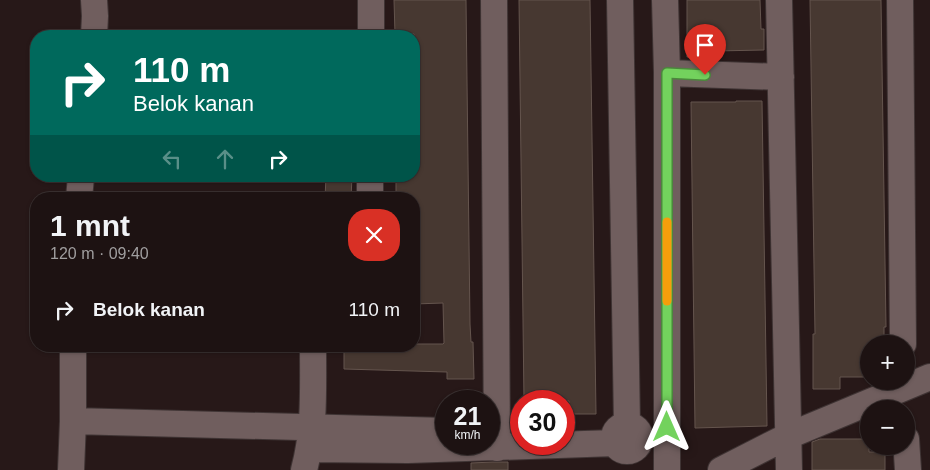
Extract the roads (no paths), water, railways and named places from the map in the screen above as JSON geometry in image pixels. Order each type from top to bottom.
[{"type":"street","points":[[94,0],[94,30]]},
{"type":"street","points":[[371,0],[371,30]]},
{"type":"street","points":[[494,0],[501,436]]},
{"type":"street","points":[[620,0],[623,437]]},
{"type":"street","points":[[664,0],[667,73],[668,469]]},
{"type":"street","points":[[779,0],[789,470]]},
{"type":"street","points":[[900,0],[903,335]]},
{"type":"street","points":[[667,73],[780,77]]},
{"type":"street","points":[[71,470],[73,352]]},
{"type":"street","points":[[309,449],[313,352]]},
{"type":"street","points":[[721,470],[788,436],[904,393],[930,377]]},
{"type":"street","points":[[73,421],[309,449],[408,440],[501,436],[623,437]]},
{"type":"street","points":[[575,433],[623,437],[668,469]]},
{"type":"street","points":[[408,440],[435,434]]},
{"type":"street","points":[[907,455],[908,470]]}]
